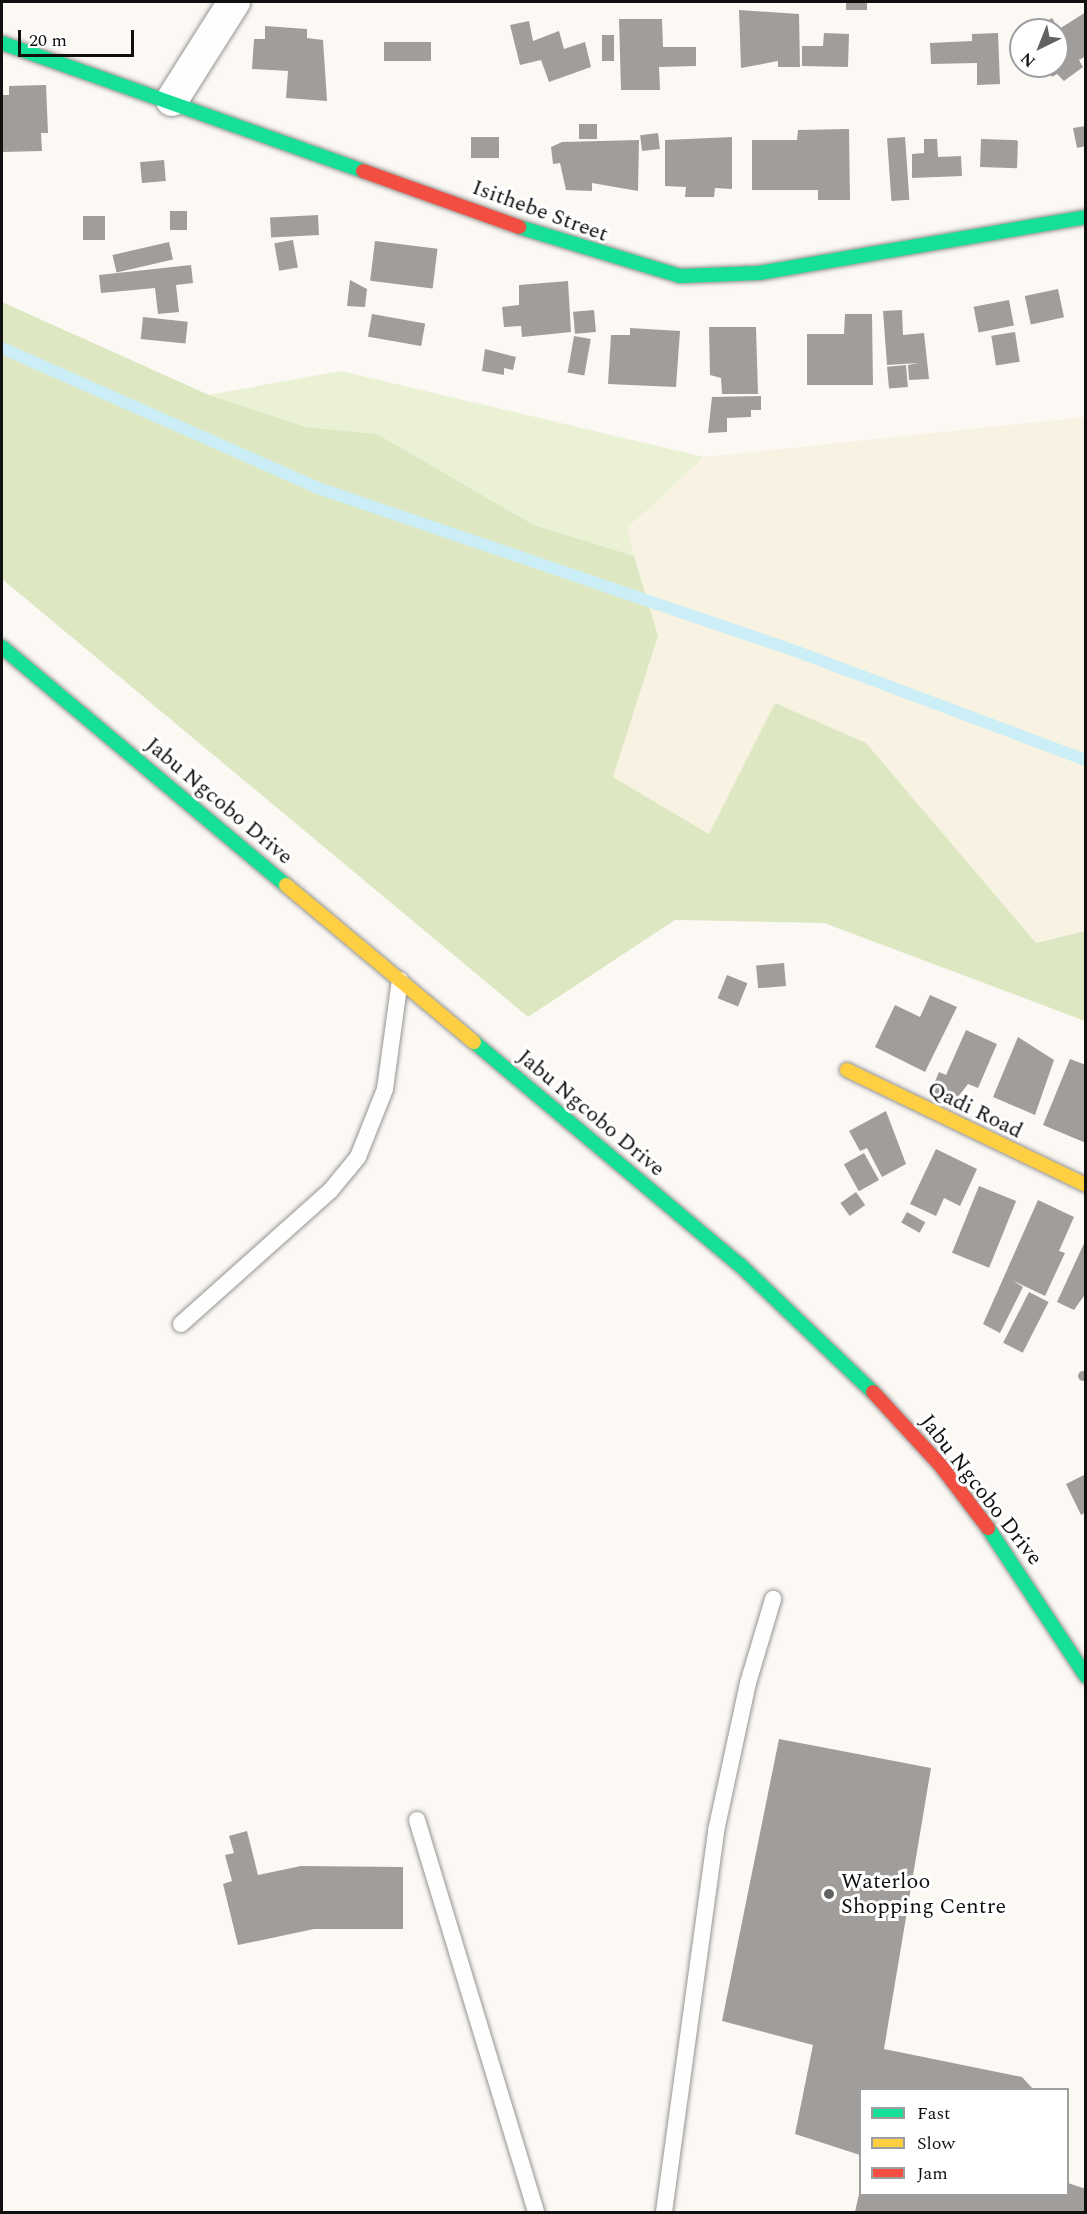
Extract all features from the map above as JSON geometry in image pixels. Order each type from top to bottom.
[{"type":"main road","name":"Isithebe Street","points":[[2,43],[172,100],[598,255],[680,276],[759,273],[1086,216]]},
{"type":"main road","name":"Jabu Ngcobo Drive","points":[[2,646],[740,1265],[848,1365],[941,1466],[1022,1573],[1086,1676]]},
{"type":"main road","name":"Qadi Road","points":[[847,1070],[1086,1185]]},
{"type":"street","points":[[172,100],[234,2]]},
{"type":"lane","points":[[181,1324],[330,1191],[358,1156],[386,1089],[400,980]]},
{"type":"lane","points":[[664,2212],[716,1832],[740,1715],[773,1599]]},
{"type":"lane","points":[[417,1820],[514,2155],[537,2212]]},
{"type":"shaded area","points":[[1085,417],[1085,931],[1036,943],[866,743],[775,703],[709,834],[613,777],[658,636],[626,528],[704,457]]},
{"type":"green space","points":[[2,302],[209,395],[306,427],[377,434],[534,525],[634,556],[658,636],[613,777],[709,834],[775,703],[866,743],[1036,943],[1085,931],[1085,1021],[824,923],[675,920],[528,1017],[2,579]]},
{"type":"green space","points":[[341,371],[704,457],[627,528],[634,556],[534,525],[377,434],[306,427],[209,395]]},
{"type":"building","points":[[846,2],[867,2],[867,10],[846,10]]},
{"type":"building","points":[[739,10],[799,14],[800,67],[778,67],[778,61],[741,68]]},
{"type":"building","points":[[1086,12],[1086,56],[1079,60],[1083,67],[1069,77],[1069,23]]},
{"type":"building","points":[[619,19],[662,19],[663,47],[696,47],[696,66],[659,67],[660,90],[621,90]]},
{"type":"building","points":[[529,21],[533,41],[559,31],[564,49],[585,42],[591,67],[549,82],[541,60],[520,65],[510,25]]},
{"type":"building","points":[[265,26],[307,29],[307,38],[323,40],[327,101],[286,98],[288,71],[252,69],[254,39],[265,39]]},
{"type":"building","points":[[824,33],[849,34],[848,67],[802,66],[802,46],[823,46]]},
{"type":"building","points":[[998,33],[1000,84],[977,85],[977,63],[931,64],[930,43],[972,41],[972,34]]},
{"type":"building","points":[[602,35],[614,35],[614,61],[602,61]]},
{"type":"building","points":[[384,42],[431,42],[431,61],[384,61]]},
{"type":"building","points":[[46,85],[48,133],[41,133],[42,151],[2,152],[2,95],[9,95],[9,86]]},
{"type":"building","points":[[579,124],[597,124],[597,139],[579,139]]},
{"type":"building","points":[[1086,126],[1086,146],[1077,148],[1073,128]]},
{"type":"building","points":[[849,129],[850,200],[818,200],[818,190],[752,190],[752,140],[797,140],[798,130]]},
{"type":"building","points":[[658,133],[660,149],[642,151],[640,135]]},
{"type":"building","points":[[471,137],[499,137],[499,158],[471,158]]},
{"type":"building","points":[[732,137],[732,189],[715,188],[714,197],[685,197],[686,187],[665,186],[665,140]]},
{"type":"building","points":[[905,137],[909,200],[891,201],[887,138]]},
{"type":"building","points":[[924,139],[937,139],[938,157],[961,156],[962,176],[912,178],[912,154],[924,153]]},
{"type":"building","points":[[981,139],[1018,140],[1017,168],[980,167]]},
{"type":"building","points":[[639,140],[638,191],[592,183],[592,191],[566,190],[560,163],[553,164],[551,147],[562,142]]},
{"type":"building","points":[[164,160],[166,181],[142,183],[140,162]]},
{"type":"building","points":[[170,211],[187,211],[187,230],[170,230]]},
{"type":"building","points":[[318,215],[319,235],[271,237],[270,218]]},
{"type":"building","points":[[83,216],[105,216],[105,240],[83,240]]},
{"type":"building","points":[[293,240],[298,268],[279,271],[274,243]]},
{"type":"building","points":[[375,241],[438,249],[433,288],[370,281]]},
{"type":"building","points":[[169,242],[173,260],[117,273],[112,255]]},
{"type":"building","points":[[191,265],[193,283],[176,285],[179,312],[158,314],[155,288],[101,293],[99,275]]},
{"type":"building","points":[[350,280],[367,289],[365,307],[347,306]]},
{"type":"building","points":[[568,281],[571,332],[522,337],[521,326],[504,327],[502,307],[519,305],[519,285]]},
{"type":"building","points":[[1058,289],[1064,317],[1031,324],[1025,296]]},
{"type":"building","points":[[1009,300],[1014,326],[979,332],[974,307]]},
{"type":"building","points":[[594,310],[596,332],[575,334],[573,312]]},
{"type":"building","points":[[902,310],[903,335],[924,333],[929,379],[909,380],[908,365],[918,363],[887,365],[883,311]]},
{"type":"building","points":[[372,314],[425,323],[421,346],[368,337]]},
{"type":"building","points":[[845,314],[872,314],[873,385],[807,385],[807,334],[844,334]]},
{"type":"building","points":[[143,317],[188,322],[185,344],[141,339]]},
{"type":"building","points":[[709,327],[756,327],[758,394],[722,394],[721,378],[710,375]]},
{"type":"building","points":[[630,328],[680,331],[676,387],[608,384],[611,335],[630,335]]},
{"type":"building","points":[[1015,332],[1020,362],[996,365],[991,336]]},
{"type":"building","points":[[574,336],[591,339],[584,375],[568,372]]},
{"type":"building","points":[[485,349],[516,357],[513,370],[504,368],[504,375],[482,371]]},
{"type":"building","points":[[906,365],[908,387],[889,389],[887,367]]},
{"type":"building","points":[[761,396],[761,410],[751,410],[751,417],[727,418],[727,432],[708,433],[712,397]]},
{"type":"building","points":[[784,963],[786,986],[758,988],[756,965]]},
{"type":"building","points":[[727,975],[747,983],[738,1006],[718,998]]},
{"type":"building","points":[[930,995],[957,1007],[925,1072],[875,1047],[895,1005],[920,1017]]},
{"type":"building","points":[[966,1030],[997,1044],[978,1088],[968,1084],[954,1102],[931,1091],[939,1072],[946,1075]]},
{"type":"building","points":[[1018,1037],[1054,1060],[1035,1115],[993,1097]]},
{"type":"building","points":[[1070,1059],[1086,1065],[1086,1143],[1043,1125]]},
{"type":"building","points":[[886,1111],[906,1164],[882,1177],[867,1148],[860,1151],[849,1131]]},
{"type":"building","points":[[936,1149],[977,1169],[960,1206],[944,1198],[936,1216],[910,1204]]},
{"type":"building","points":[[864,1153],[879,1180],[859,1191],[844,1164]]},
{"type":"building","points":[[979,1186],[1016,1201],[989,1268],[952,1253]]},
{"type":"building","points":[[856,1192],[865,1205],[850,1216],[840,1203]]},
{"type":"building","points":[[1038,1200],[1074,1217],[1059,1251],[1065,1253],[1045,1296],[1012,1280],[1023,1287],[1000,1333],[983,1324]]},
{"type":"building","points":[[907,1212],[925,1222],[920,1233],[901,1222]]},
{"type":"building","points":[[1086,1239],[1086,1293],[1074,1310],[1057,1302]]},
{"type":"building","points":[[1029,1292],[1049,1302],[1023,1353],[1003,1343]]},
{"type":"building","points":[[1083,1371],[1087,1372],[1087,1380],[1083,1381],[1079,1380],[1078,1376],[1079,1372]]},
{"type":"building","points":[[1086,1474],[1086,1512],[1081,1515],[1066,1484]]},
{"type":"building","name":"Waterloo Shopping Centre","points":[[779,1739],[931,1768],[884,2049],[1022,2077],[1032,2088],[859,2088],[859,2155],[795,2134],[813,2045],[722,2021]]},
{"type":"building","points":[[247,1831],[258,1875],[301,1866],[403,1867],[403,1929],[314,1929],[238,1945],[223,1884],[232,1881],[225,1855],[234,1853],[229,1836]]},
{"type":"building","points":[[1069,2183],[1086,2189],[1086,2212],[855,2212],[859,2194],[859,2196],[1069,2196]]},
{"type":"waterway","points":[[2,348],[315,487],[798,652],[1086,760]]},
{"type":"traffic: fast","points":[[2,43],[363,171]]},
{"type":"traffic: fast","points":[[519,227],[680,276],[759,273],[1086,217]]},
{"type":"traffic: fast","points":[[2,647],[286,885]]},
{"type":"traffic: fast","points":[[474,1042],[740,1265],[873,1392]]},
{"type":"traffic: fast","points":[[988,1528],[1086,1676]]},
{"type":"traffic: slow","points":[[286,885],[474,1042]]},
{"type":"traffic: slow","points":[[847,1070],[1086,1185]]},
{"type":"traffic: jam","points":[[363,171],[519,227]]},
{"type":"traffic: jam","points":[[873,1392],[941,1466],[988,1528]]},
{"type":"place","name":"Waterloo Shopping Centre","points":[[829,1894]]}]
